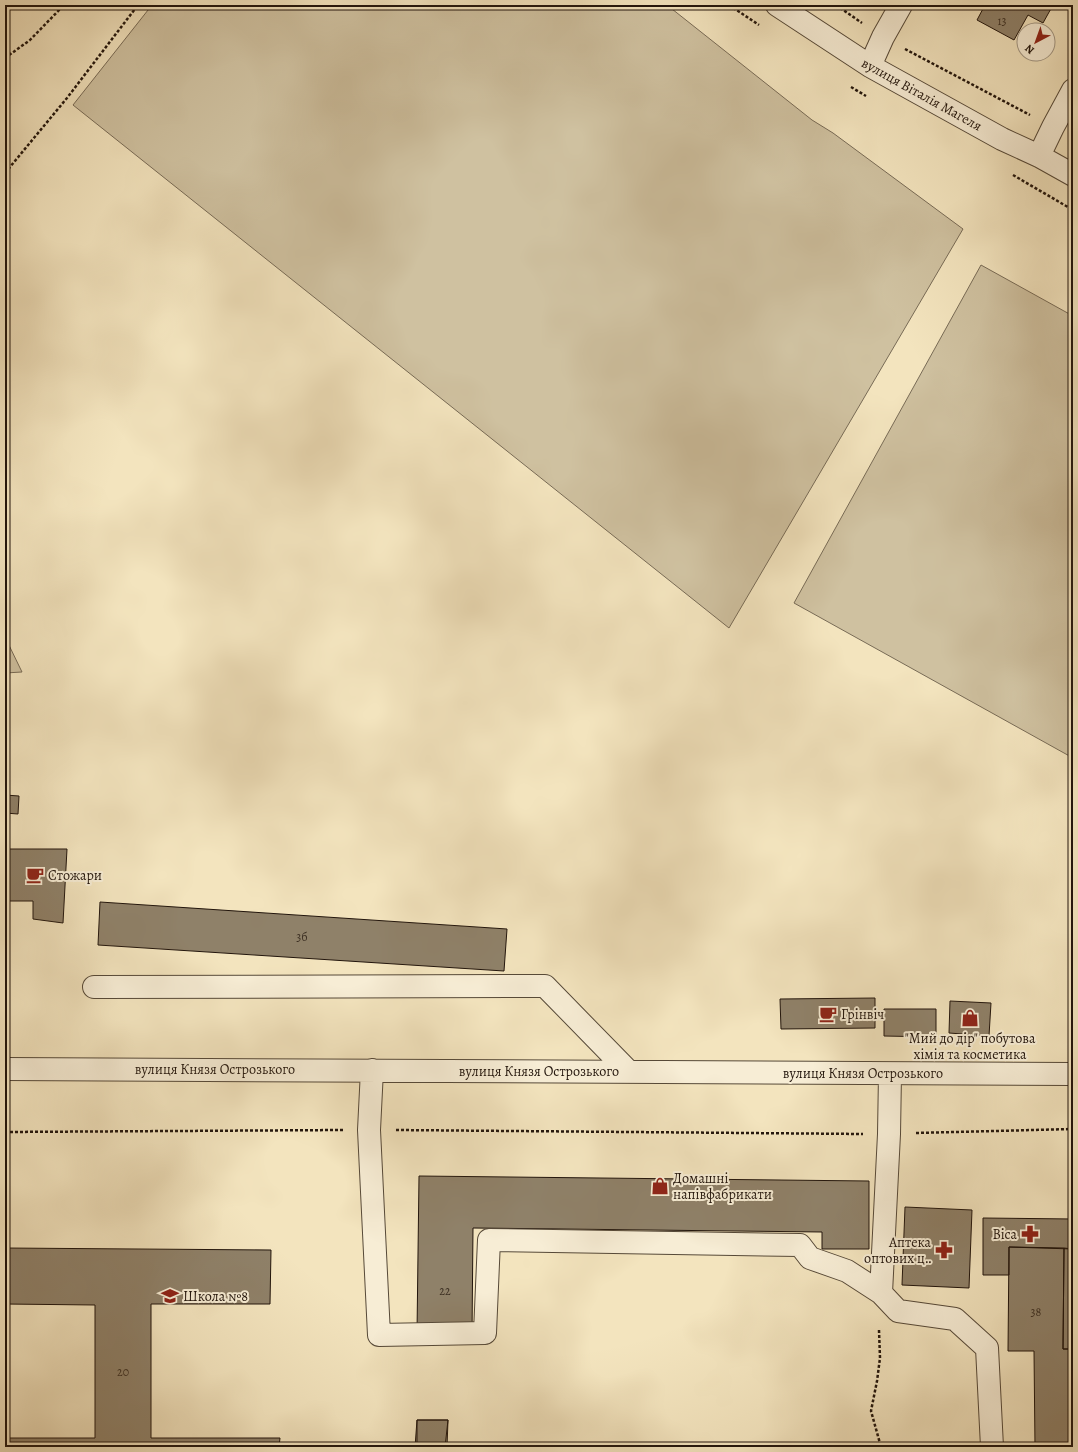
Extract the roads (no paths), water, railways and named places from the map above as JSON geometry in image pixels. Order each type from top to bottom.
[{"type":"street","name":"вулиця Віталія Магеля","points":[[777,5],[870,66],[1002,139],[1039,156],[1073,175]]},
{"type":"street","points":[[870,66],[901,5]]},
{"type":"street","points":[[1039,156],[1073,90]]},
{"type":"street","points":[[94,987],[545,986],[628,1072]]},
{"type":"street","name":"вулиця Князя Острозького","points":[[5,1069],[1073,1074]]},
{"type":"street","points":[[372,1070],[369,1130],[379,1335],[485,1333],[489,1240],[800,1245],[810,1258],[846,1271],[881,1293],[898,1311],[955,1319],[987,1348],[992,1447]]},
{"type":"street","points":[[881,1293],[890,1134],[890,1074]]},
{"type":"place","name":"Стожари","points":[[35,875]]},
{"type":"place","name":"Грінвіч","points":[[828,1014]]},
{"type":"place","name":"\"Мий до дір\" побутова хімія та косметика","points":[[970,1018]]},
{"type":"place","name":"Домашні напівфабрикати","points":[[660,1186]]},
{"type":"place","name":"Віса","points":[[1030,1234]]},
{"type":"place","name":"Аптека оптових ц‥","points":[[944,1250]]},
{"type":"place","name":"Школа №8","points":[[170,1296]]}]
